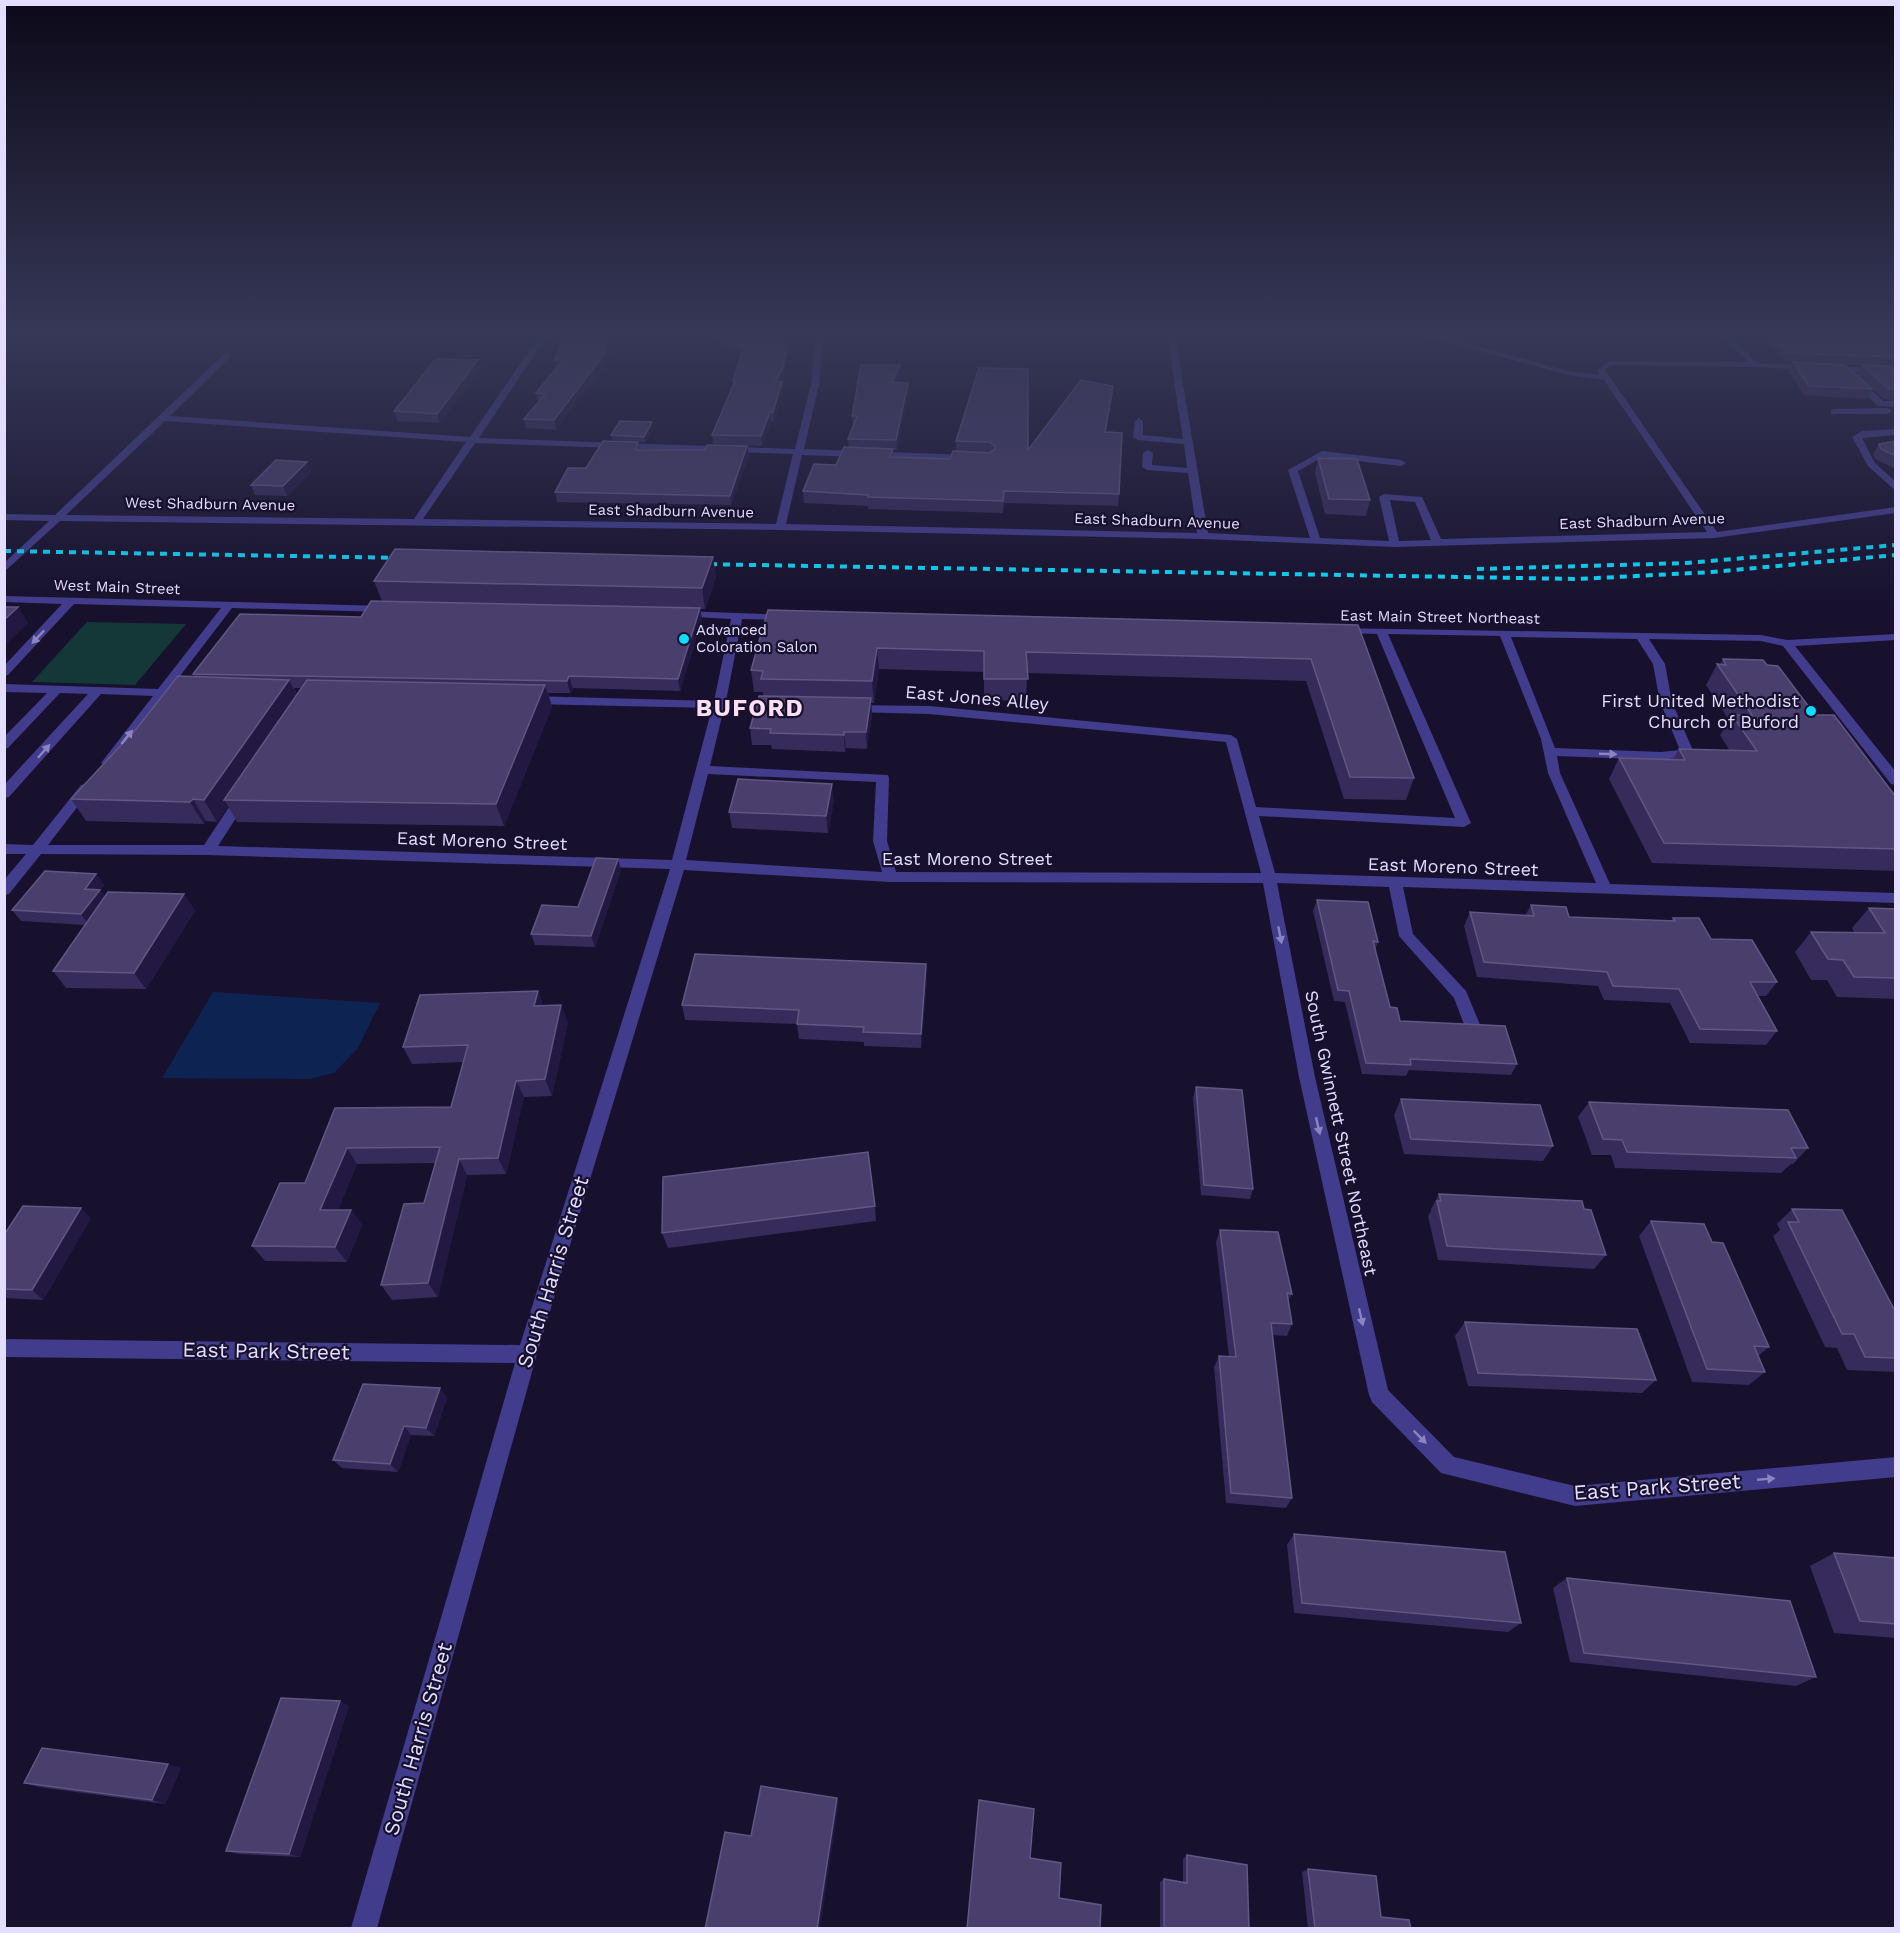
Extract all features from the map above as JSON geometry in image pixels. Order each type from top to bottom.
[{"type":"street","points":[[4,569],[156,426]]},
{"type":"street","points":[[280,426],[472,440],[979,459]]},
{"type":"street","points":[[416,523],[481,426]]},
{"type":"street","points":[[780,527],[804,426]]},
{"type":"street","points":[[1139,426],[1138,437],[1188,442]]},
{"type":"street","points":[[1185,426],[1203,536]]},
{"type":"street","points":[[1640,426],[1714,535]]},
{"type":"street","points":[[1896,432],[1862,434],[1857,437],[1870,464],[1896,488]]},
{"type":"street","points":[[1148,453],[1147,467],[1193,471]]},
{"type":"street","points":[[1316,541],[1293,470],[1322,454],[1401,463]]},
{"type":"street","points":[[1395,544],[1384,497],[1419,499],[1437,543]]},
{"type":"street","name":"East Shadburn Avenue","points":[[416,523],[780,527],[1203,536],[1395,544],[1714,535],[1896,510]]},
{"type":"street","name":"West Shadburn Avenue","points":[[4,517],[416,523]]},
{"type":"street","name":"West Main Street","points":[[4,599],[228,606]]},
{"type":"street","points":[[4,673],[71,601]]},
{"type":"street","points":[[4,891],[163,693],[228,606],[395,609]]},
{"type":"street","points":[[671,614],[801,617]]},
{"type":"street","name":"South Harris Street","points":[[364,1929],[527,1354],[678,865],[719,704],[737,615]]},
{"type":"street","name":"East Main Street Northeast","points":[[1323,629],[1761,638],[1787,642],[1896,637]]},
{"type":"street","points":[[1250,811],[1464,823],[1381,630]]},
{"type":"street","points":[[1504,633],[1547,739],[1554,773],[1606,890]]},
{"type":"street","points":[[1550,752],[1661,756],[1688,753],[1666,702],[1659,664],[1641,636]]},
{"type":"street","points":[[1787,642],[1896,781]]},
{"type":"street","points":[[4,688],[197,693]]},
{"type":"street","points":[[4,745],[56,690]]},
{"type":"street","points":[[4,794],[97,691]]},
{"type":"street","points":[[512,700],[793,706]]},
{"type":"street","name":"East Jones Alley","points":[[838,708],[929,710],[1231,739]]},
{"type":"street","name":"South Gwinnett Street Northeast","points":[[1231,739],[1269,878],[1307,1077],[1379,1395]]},
{"type":"street","points":[[702,770],[883,778],[880,841],[890,877]]},
{"type":"street","points":[[208,850],[251,784]]},
{"type":"street","name":"East Moreno Street","points":[[4,849],[208,850],[678,865],[890,877],[1269,878],[1395,884],[1896,898]]},
{"type":"street","points":[[1395,884],[1406,936],[1461,995],[1473,1027]]},
{"type":"street","name":"East Park Street","points":[[4,1348],[527,1354]]},
{"type":"street","name":"East Park Street","points":[[1379,1395],[1448,1466],[1575,1496],[1896,1467]]},
{"type":"green space","points":[[87,622],[186,624],[135,685],[32,682]]},
{"type":"water","points":[[213,992],[380,1003],[358,1048],[334,1073],[310,1079],[162,1078]]},
{"type":"building","points":[[617,426],[650,426],[644,437],[611,435]]},
{"type":"building","points":[[716,426],[765,426],[761,436],[712,435]]},
{"type":"building","points":[[853,426],[899,426],[896,440],[848,439]]},
{"type":"building","points":[[961,426],[1028,426],[1028,450],[1046,426],[1106,426],[1105,432],[1122,433],[1119,494],[1004,491],[1003,501],[868,497],[868,495],[803,491],[814,464],[836,465],[844,447],[893,449],[890,457],[950,459],[953,451],[989,453],[995,449],[995,446],[989,442],[956,441]]},
{"type":"building","points":[[603,441],[638,442],[636,450],[705,450],[707,445],[747,446],[730,496],[555,492],[568,468],[586,468]]},
{"type":"building","points":[[1896,441],[1896,456],[1881,449],[1879,444]]},
{"type":"building","points":[[1318,458],[1357,459],[1370,500],[1329,499]]},
{"type":"building","points":[[276,460],[307,462],[283,486],[251,485]]},
{"type":"building","points":[[395,549],[713,557],[702,588],[374,581]]},
{"type":"building","points":[[371,601],[700,608],[678,679],[569,676],[567,681],[193,674],[240,614],[361,617]]},
{"type":"building","points":[[4,607],[18,607],[4,620]]},
{"type":"building","points":[[768,610],[1358,625],[1414,778],[1350,777],[1311,659],[1026,652],[1028,679],[984,679],[984,651],[877,648],[872,681],[761,679],[763,671],[751,670]]},
{"type":"building","points":[[1723,659],[1763,660],[1767,665],[1778,666],[1815,715],[1834,715],[1896,797],[1896,849],[1664,843],[1619,758],[1685,760],[1679,749],[1757,751],[1732,715],[1752,715],[1717,664],[1726,665]]},
{"type":"building","points":[[178,676],[289,680],[204,800],[193,799],[190,802],[71,799],[137,728]]},
{"type":"building","points":[[307,680],[545,685],[496,804],[224,800]]},
{"type":"building","points":[[759,696],[871,698],[866,732],[844,732],[844,735],[770,733],[771,729],[750,728]]},
{"type":"building","points":[[738,779],[832,784],[826,816],[729,812]]},
{"type":"building","points":[[596,858],[618,859],[591,936],[531,934],[542,905],[578,907]]},
{"type":"building","points":[[45,871],[96,874],[85,889],[100,890],[81,914],[12,910]]},
{"type":"building","points":[[108,892],[184,894],[134,973],[53,971]]},
{"type":"building","points":[[1317,900],[1368,902],[1378,942],[1373,941],[1390,1007],[1397,1008],[1400,1021],[1505,1026],[1517,1064],[1410,1059],[1411,1065],[1366,1063],[1349,991],[1338,990]]},
{"type":"building","points":[[1531,905],[1566,907],[1569,917],[1675,921],[1673,918],[1699,918],[1711,939],[1752,940],[1777,982],[1750,982],[1777,1031],[1700,1029],[1679,989],[1613,986],[1607,972],[1484,962],[1470,912],[1534,916]]},
{"type":"building","points":[[1869,908],[1896,909],[1896,978],[1854,977],[1843,960],[1828,959],[1811,932],[1885,933]]},
{"type":"building","points":[[695,954],[926,964],[921,1034],[863,1032],[864,1027],[797,1024],[799,1010],[682,1005]]},
{"type":"building","points":[[538,991],[534,1006],[561,1005],[545,1079],[516,1081],[498,1158],[459,1159],[428,1283],[381,1285],[404,1204],[424,1203],[440,1147],[347,1148],[320,1210],[351,1210],[335,1247],[252,1246],[280,1183],[305,1183],[335,1108],[451,1107],[468,1045],[403,1047],[420,995]]},
{"type":"building","points":[[1196,1087],[1242,1090],[1253,1189],[1204,1185]]},
{"type":"building","points":[[1401,1099],[1540,1105],[1553,1146],[1411,1139]]},
{"type":"building","points":[[1589,1102],[1788,1110],[1808,1148],[1791,1148],[1796,1158],[1627,1152],[1622,1140],[1603,1139]]},
{"type":"building","points":[[868,1152],[875,1206],[662,1233],[663,1177]]},
{"type":"building","points":[[1439,1194],[1582,1201],[1584,1209],[1591,1210],[1606,1255],[1447,1246],[1437,1201],[1441,1201]]},
{"type":"building","points":[[23,1206],[81,1208],[32,1290],[4,1289],[4,1235]]},
{"type":"building","points":[[1792,1209],[1842,1210],[1896,1313],[1896,1358],[1865,1357],[1854,1334],[1842,1334],[1788,1222],[1799,1222]]},
{"type":"building","points":[[1651,1221],[1704,1224],[1712,1242],[1723,1243],[1769,1347],[1754,1346],[1765,1372],[1707,1369]]},
{"type":"building","points":[[1220,1230],[1278,1232],[1292,1294],[1287,1293],[1292,1324],[1271,1323],[1292,1498],[1231,1493],[1219,1356],[1236,1357]]},
{"type":"building","points":[[1465,1322],[1637,1329],[1656,1380],[1478,1373]]},
{"type":"building","points":[[363,1384],[440,1388],[426,1428],[404,1426],[390,1464],[333,1460]]},
{"type":"building","points":[[1294,1534],[1505,1552],[1521,1623],[1302,1603]]},
{"type":"building","points":[[1834,1553],[1896,1558],[1896,1624],[1860,1621]]},
{"type":"building","points":[[1567,1578],[1790,1601],[1816,1677],[1584,1653]]},
{"type":"building","points":[[281,1698],[340,1701],[289,1854],[226,1851]]},
{"type":"building","points":[[42,1748],[168,1764],[152,1800],[24,1783]]},
{"type":"building","points":[[761,1786],[837,1798],[817,1929],[705,1929],[725,1832],[751,1836]]},
{"type":"building","points":[[979,1800],[1034,1809],[1030,1858],[1061,1863],[1059,1898],[1101,1905],[1100,1929],[967,1929]]},
{"type":"building","points":[[1187,1855],[1247,1865],[1249,1929],[1164,1929],[1164,1879],[1187,1883]]},
{"type":"building","points":[[1308,1869],[1376,1876],[1381,1917],[1409,1920],[1411,1929],[1315,1929]]},
{"type":"railway","points":[[1477,569],[1687,563],[1896,545]]},
{"type":"railway","points":[[4,551],[406,558]]},
{"type":"railway","points":[[697,564],[1578,579],[1712,572],[1896,555]]},
{"type":"place","name":"Advanced Coloration Salon","points":[[684,639]]},
{"type":"place","name":"First United Methodist Church of Buford","points":[[1811,711]]},
{"type":"district","name":"BUFORD","points":[[750,708]]}]
